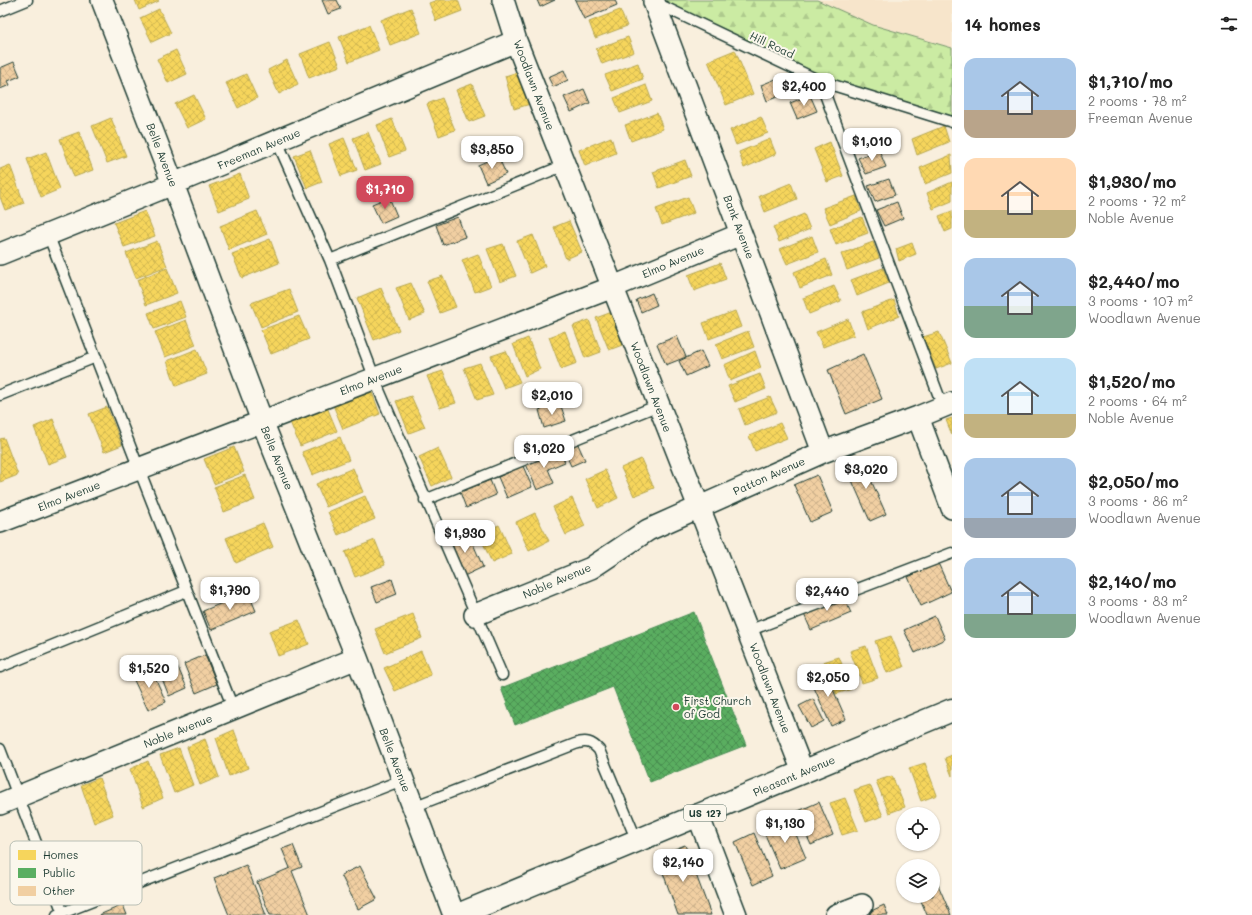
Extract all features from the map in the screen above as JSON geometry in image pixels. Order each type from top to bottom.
[{"type":"main road","name":"Pleasant Avenue","points":[[458,915],[952,710]]},
{"type":"street","name":"Belle Avenue","points":[[102,0],[262,421],[356,658],[454,915]]},
{"type":"street","name":"Woodlawn Avenue","points":[[503,0],[516,41],[803,772]]},
{"type":"street","name":"Bank Avenue","points":[[652,1],[823,452]]},
{"type":"street","name":"Freeman Avenue","points":[[0,254],[173,184],[516,41]]},
{"type":"street","name":"Elmo Avenue","points":[[0,522],[613,287],[741,234]]},
{"type":"street","name":"Patton Avenue","points":[[699,508],[823,452],[947,405]]},
{"type":"street","points":[[918,417],[952,508]]},
{"type":"street","name":"Noble Avenue","points":[[475,615],[591,568],[648,530],[699,508]]},
{"type":"street","name":"Noble Avenue","points":[[9,800],[356,658]]},
{"type":"street","points":[[698,815],[736,915]]},
{"type":"street","points":[[836,915],[862,905]]},
{"type":"lane","points":[[0,11],[27,0]]},
{"type":"lane","name":"Hill Road","points":[[652,1],[820,81],[952,122]]},
{"type":"lane","points":[[820,81],[947,405]]},
{"type":"lane","points":[[277,141],[330,260],[374,379],[425,500],[502,675]]},
{"type":"lane","points":[[330,260],[565,165]]},
{"type":"lane","points":[[48,234],[186,591],[233,708]]},
{"type":"lane","points":[[0,395],[96,357]]},
{"type":"lane","points":[[425,500],[659,405]]},
{"type":"lane","points":[[748,631],[952,553]]},
{"type":"lane","points":[[0,667],[186,591]]},
{"type":"lane","points":[[413,807],[582,741],[589,742],[595,745],[599,750],[637,841]]},
{"type":"lane","points":[[0,749],[9,800],[27,841]]},
{"type":"lane","points":[[142,882],[402,780]]},
{"type":"lane","points":[[60,914],[83,905]]},
{"type":"shaded area","points":[[817,0],[952,0],[952,48],[873,25]]},
{"type":"green space","points":[[650,0],[817,0],[873,25],[952,48],[952,122],[820,81]]},
{"type":"building: Homes","points":[[135,0],[158,0],[159,1],[139,10]]},
{"type":"building: Homes","points":[[437,0],[458,0],[462,11],[436,21],[429,3]]},
{"type":"building: Homes","points":[[411,8],[421,33],[390,45],[381,20]]},
{"type":"building: Homes","points":[[159,9],[171,33],[152,42],[140,18]]},
{"type":"building: Homes","points":[[620,10],[627,26],[595,38],[589,22]]},
{"type":"building: Homes","points":[[369,25],[379,50],[349,62],[339,37]]},
{"type":"building: Homes","points":[[628,37],[634,52],[602,64],[596,49]]},
{"type":"building: Homes","points":[[330,42],[340,66],[309,78],[300,54]]},
{"type":"building: Homes","points":[[176,50],[187,74],[168,83],[157,59]]},
{"type":"building: Homes","points":[[735,50],[753,94],[726,105],[708,61]]},
{"type":"building: Homes","points":[[287,60],[298,84],[279,94],[268,70]]},
{"type":"building: Homes","points":[[638,63],[643,79],[612,91],[605,75]]},
{"type":"building: Homes","points":[[521,71],[530,104],[514,109],[505,76]]},
{"type":"building: Homes","points":[[246,74],[257,98],[238,108],[226,83]]},
{"type":"building: Homes","points":[[472,84],[485,116],[469,122],[456,90]]},
{"type":"building: Homes","points":[[646,85],[652,101],[620,113],[614,98]]},
{"type":"building: Homes","points":[[194,95],[206,119],[187,128],[175,104]]},
{"type":"building: Homes","points":[[442,98],[455,130],[439,136],[427,104]]},
{"type":"building: Homes","points":[[657,113],[663,129],[631,141],[625,125]]},
{"type":"building: Homes","points":[[761,117],[768,133],[736,145],[730,130]]},
{"type":"building: Homes","points":[[111,118],[126,156],[107,163],[92,126]]},
{"type":"building: Homes","points":[[392,119],[405,151],[389,157],[377,125]]},
{"type":"building: Homes","points":[[944,126],[949,142],[917,155],[912,139]]},
{"type":"building: Homes","points":[[79,132],[93,170],[74,177],[60,139]]},
{"type":"building: Homes","points":[[368,132],[381,164],[365,170],[353,138]]},
{"type":"building: Homes","points":[[611,137],[616,153],[585,166],[579,150]]},
{"type":"building: Homes","points":[[344,138],[357,170],[341,176],[329,144]]},
{"type":"building: Homes","points":[[770,139],[776,154],[744,168],[739,152]]},
{"type":"building: Homes","points":[[830,142],[843,176],[827,182],[814,149]]},
{"type":"building: Homes","points":[[310,150],[322,182],[307,188],[294,156]]},
{"type":"building: Homes","points":[[46,152],[60,189],[41,197],[27,159]]},
{"type":"building: Homes","points":[[951,155],[952,173],[925,184],[920,168]]},
{"type":"building: Homes","points":[[685,160],[691,176],[659,188],[653,172]]},
{"type":"building: Homes","points":[[10,165],[24,203],[5,210],[0,197],[0,169]]},
{"type":"building: Homes","points":[[240,174],[249,199],[219,211],[209,186]]},
{"type":"building: Homes","points":[[952,182],[952,201],[933,209],[927,193]]},
{"type":"building: Homes","points":[[791,183],[797,199],[765,212],[759,196]]},
{"type":"building: Homes","points":[[856,196],[861,211],[830,224],[823,208]]},
{"type":"building: Homes","points":[[688,197],[694,213],[662,225],[656,209]]},
{"type":"building: Homes","points":[[145,211],[155,236],[124,247],[114,223]]},
{"type":"building: Homes","points":[[257,211],[267,234],[229,250],[220,226]]},
{"type":"building: Homes","points":[[952,211],[952,229],[945,232],[939,216]]},
{"type":"building: Homes","points":[[804,214],[810,229],[779,242],[773,227]]},
{"type":"building: Homes","points":[[862,217],[868,233],[836,245],[830,229]]},
{"type":"building: Homes","points":[[569,221],[582,252],[566,259],[554,227]]},
{"type":"building: Homes","points":[[533,235],[545,266],[530,273],[517,241]]},
{"type":"building: Homes","points":[[812,236],[818,252],[787,264],[780,249]]},
{"type":"building: Homes","points":[[270,239],[279,263],[242,278],[232,254]]},
{"type":"building: Homes","points":[[157,241],[167,266],[136,278],[126,253]]},
{"type":"building: Homes","points":[[873,242],[879,258],[847,270],[841,254]]},
{"type":"building: Homes","points":[[912,243],[916,254],[899,261],[896,249]]},
{"type":"building: Homes","points":[[503,244],[516,276],[500,282],[487,249]]},
{"type":"building: Homes","points":[[478,254],[491,286],[475,292],[462,260]]},
{"type":"building: Homes","points":[[826,259],[832,275],[800,288],[794,272]]},
{"type":"building: Homes","points":[[720,263],[726,279],[694,291],[688,275]]},
{"type":"building: Homes","points":[[167,268],[177,293],[146,305],[137,280]]},
{"type":"building: Homes","points":[[883,268],[889,283],[857,296],[851,280]]},
{"type":"building: Homes","points":[[443,276],[456,307],[440,313],[427,281]]},
{"type":"building: Homes","points":[[411,283],[425,314],[409,320],[396,288]]},
{"type":"building: Homes","points":[[834,286],[841,301],[809,314],[803,298]]},
{"type":"building: Homes","points":[[381,288],[399,330],[374,340],[357,298]]},
{"type":"building: Homes","points":[[289,289],[298,312],[261,327],[251,303]]},
{"type":"building: Homes","points":[[894,300],[899,316],[868,329],[862,312]]},
{"type":"building: Homes","points":[[180,301],[186,317],[154,329],[148,313]]},
{"type":"building: Homes","points":[[735,311],[741,327],[709,339],[703,323]]},
{"type":"building: Homes","points":[[612,312],[625,344],[609,350],[596,318]]},
{"type":"building: Homes","points":[[299,316],[309,339],[271,354],[261,330]]},
{"type":"building: Homes","points":[[848,319],[854,335],[823,347],[816,332]]},
{"type":"building: Homes","points":[[186,320],[196,345],[165,357],[155,332]]},
{"type":"building: Homes","points":[[589,320],[601,352],[585,358],[573,326]]},
{"type":"building: Homes","points":[[565,331],[577,363],[561,369],[549,337]]},
{"type":"building: Homes","points":[[748,331],[754,347],[722,359],[716,344]]},
{"type":"building: Homes","points":[[939,332],[952,363],[936,369],[923,337]]},
{"type":"building: Homes","points":[[528,338],[540,369],[525,376],[513,344]]},
{"type":"building: Homes","points":[[197,349],[207,374],[176,386],[167,361]]},
{"type":"building: Homes","points":[[506,351],[520,382],[504,388],[491,356]]},
{"type":"building: Homes","points":[[755,351],[761,368],[730,381],[724,365]]},
{"type":"building: Homes","points":[[480,363],[493,395],[477,400],[464,368]]},
{"type":"building: Homes","points":[[443,371],[456,403],[440,408],[427,376]]},
{"type":"building: Homes","points":[[760,374],[766,389],[735,402],[728,386]]},
{"type":"building: Homes","points":[[371,390],[380,414],[343,429],[333,405]]},
{"type":"building: Homes","points":[[411,396],[425,427],[409,433],[396,401]]},
{"type":"building: Homes","points":[[770,397],[777,412],[745,425],[739,409]]},
{"type":"building: Homes","points":[[107,407],[122,445],[104,452],[89,414]]},
{"type":"building: Homes","points":[[327,407],[337,431],[300,446],[290,422]]},
{"type":"building: Homes","points":[[952,418],[952,435],[946,420]]},
{"type":"building: Homes","points":[[53,419],[67,457],[48,464],[34,427]]},
{"type":"building: Homes","points":[[780,423],[787,438],[755,451],[749,436]]},
{"type":"building: Homes","points":[[340,437],[349,460],[312,475],[302,452]]},
{"type":"building: Homes","points":[[4,438],[18,475],[0,482],[0,439]]},
{"type":"building: Homes","points":[[234,447],[244,472],[214,484],[204,459]]},
{"type":"building: Homes","points":[[438,448],[451,477],[432,486],[419,457]]},
{"type":"building: Homes","points":[[641,459],[654,488],[634,496],[621,468]]},
{"type":"building: Homes","points":[[353,468],[363,492],[326,507],[316,484]]},
{"type":"building: Homes","points":[[605,470],[618,498],[598,508],[585,479]]},
{"type":"building: Homes","points":[[245,475],[255,500],[224,512],[214,487]]},
{"type":"building: Homes","points":[[365,496],[375,519],[338,535],[328,512]]},
{"type":"building: Homes","points":[[572,498],[585,526],[566,535],[553,507]]},
{"type":"building: Homes","points":[[535,513],[549,541],[529,551],[516,522]]},
{"type":"building: Homes","points":[[263,523],[273,547],[236,563],[226,538]]},
{"type":"building: Homes","points":[[499,525],[512,554],[492,563],[479,534]]},
{"type":"building: Homes","points":[[375,540],[385,565],[355,577],[345,552]]},
{"type":"building: Homes","points":[[413,614],[422,638],[385,653],[375,629]]},
{"type":"building: Homes","points":[[299,620],[309,644],[278,656],[269,631]]},
{"type":"building: Homes","points":[[891,636],[904,667],[887,673],[875,641]]},
{"type":"building: Homes","points":[[866,646],[878,678],[862,683],[850,651]]},
{"type":"building: Homes","points":[[421,651],[431,675],[395,691],[384,668]]},
{"type":"building: Homes","points":[[839,657],[852,689],[836,694],[823,662]]},
{"type":"building: Homes","points":[[234,730],[248,768],[229,776],[216,738]]},
{"type":"building: Homes","points":[[205,739],[219,777],[200,785],[187,747]]},
{"type":"building: Homes","points":[[179,748],[193,785],[174,793],[160,755]]},
{"type":"building: Homes","points":[[952,755],[952,776],[945,758]]},
{"type":"building: Homes","points":[[148,761],[163,798],[143,807],[130,769]]},
{"type":"building: Homes","points":[[925,763],[937,795],[921,801],[909,768]]},
{"type":"building: Homes","points":[[892,776],[905,807],[896,807],[896,810],[889,813],[876,781]]},
{"type":"building: Homes","points":[[99,778],[113,815],[94,823],[81,785]]},
{"type":"building: Homes","points":[[870,785],[883,816],[866,822],[854,790]]},
{"type":"building: Homes","points":[[845,798],[858,830],[842,835],[830,803]]},
{"type":"building: Public","name":"First Church of God","points":[[694,612],[746,745],[650,782],[613,687],[515,725],[501,688]]},
{"type":"building: Other","points":[[322,0],[337,0],[341,9],[328,14]]},
{"type":"building: Other","points":[[537,0],[555,0],[540,7]]},
{"type":"building: Other","points":[[575,0],[615,0],[617,5],[584,19]]},
{"type":"building: Other","points":[[14,62],[20,76],[8,81],[10,85],[0,89],[0,68]]},
{"type":"building: Other","points":[[564,70],[568,80],[553,87],[548,77]]},
{"type":"building: Other","points":[[781,77],[787,93],[767,101],[761,85]]},
{"type":"building: Other","points":[[584,89],[590,103],[571,112],[564,97]]},
{"type":"building: Other","points":[[810,95],[817,111],[797,119],[790,103]]},
{"type":"building: Other","points":[[879,150],[886,167],[866,174],[858,158]]},
{"type":"building: Other","points":[[498,156],[506,174],[486,183],[478,165]]},
{"type":"building: Other","points":[[889,179],[895,195],[875,202],[868,186]]},
{"type":"building: Other","points":[[389,197],[397,216],[381,223],[372,204]]},
{"type":"building: Other","points":[[897,202],[903,218],[884,226],[876,210]]},
{"type":"building: Other","points":[[458,217],[465,237],[443,245],[436,225]]},
{"type":"building: Other","points":[[652,293],[657,305],[641,312],[636,300]]},
{"type":"building: Other","points":[[677,336],[686,357],[666,365],[657,344]]},
{"type":"building: Other","points":[[701,351],[708,366],[686,376],[679,361]]},
{"type":"building: Other","points":[[863,354],[882,399],[846,414],[828,370]]},
{"type":"building: Other","points":[[560,403],[566,421],[544,428],[539,410]]},
{"type":"building: Other","points":[[576,440],[585,460],[571,466],[562,446]]},
{"type":"building: Other","points":[[560,450],[565,462],[548,469],[554,483],[537,490],[526,464]]},
{"type":"building: Other","points":[[862,460],[886,514],[870,521],[846,467]]},
{"type":"building: Other","points":[[523,466],[532,487],[507,498],[498,477]]},
{"type":"building: Other","points":[[817,475],[833,512],[810,522],[794,485]]},
{"type":"building: Other","points":[[490,480],[496,495],[466,508],[460,492]]},
{"type":"building: Other","points":[[468,532],[483,567],[462,577],[446,541]]},
{"type":"building: Other","points":[[938,563],[951,592],[921,606],[908,577]]},
{"type":"building: Other","points":[[392,579],[397,594],[377,602],[371,587]]},
{"type":"building: Other","points":[[248,592],[256,611],[211,630],[203,611]]},
{"type":"building: Other","points":[[843,595],[851,613],[811,630],[803,612]]},
{"type":"building: Other","points":[[935,616],[945,639],[915,653],[904,630]]},
{"type":"building: Other","points":[[205,655],[217,684],[196,693],[184,664]]},
{"type":"building: Other","points":[[176,663],[187,688],[169,696],[159,671]]},
{"type":"building: Other","points":[[151,668],[166,702],[148,710],[132,676]]},
{"type":"building: Other","points":[[824,669],[846,719],[831,726],[809,676]]},
{"type":"building: Other","points":[[813,699],[824,721],[811,728],[799,706]]},
{"type":"building: Other","points":[[819,802],[833,835],[811,845],[796,812]]},
{"type":"building: Other","points":[[789,818],[806,858],[780,869],[763,830]]},
{"type":"building: Other","points":[[754,833],[772,876],[753,885],[735,842]]},
{"type":"building: Other","points":[[293,845],[302,867],[292,871],[310,915],[270,915],[257,882],[290,868],[282,849]]},
{"type":"building: Other","points":[[685,845],[711,915],[678,915],[657,856]]},
{"type":"building: Other","points":[[246,865],[266,915],[229,915],[214,878]]},
{"type":"building: Other","points":[[360,866],[377,899],[358,909],[341,875]]},
{"type":"building: Other","points":[[940,889],[951,915],[927,915],[922,903],[940,903]]},
{"type":"building: Other","points":[[123,905],[127,915],[99,915]]},
{"type":"building: Other","points":[[884,905],[888,915],[871,915],[869,912]]},
{"type":"place","name":"First Church of God","points":[[676,707]]}]
